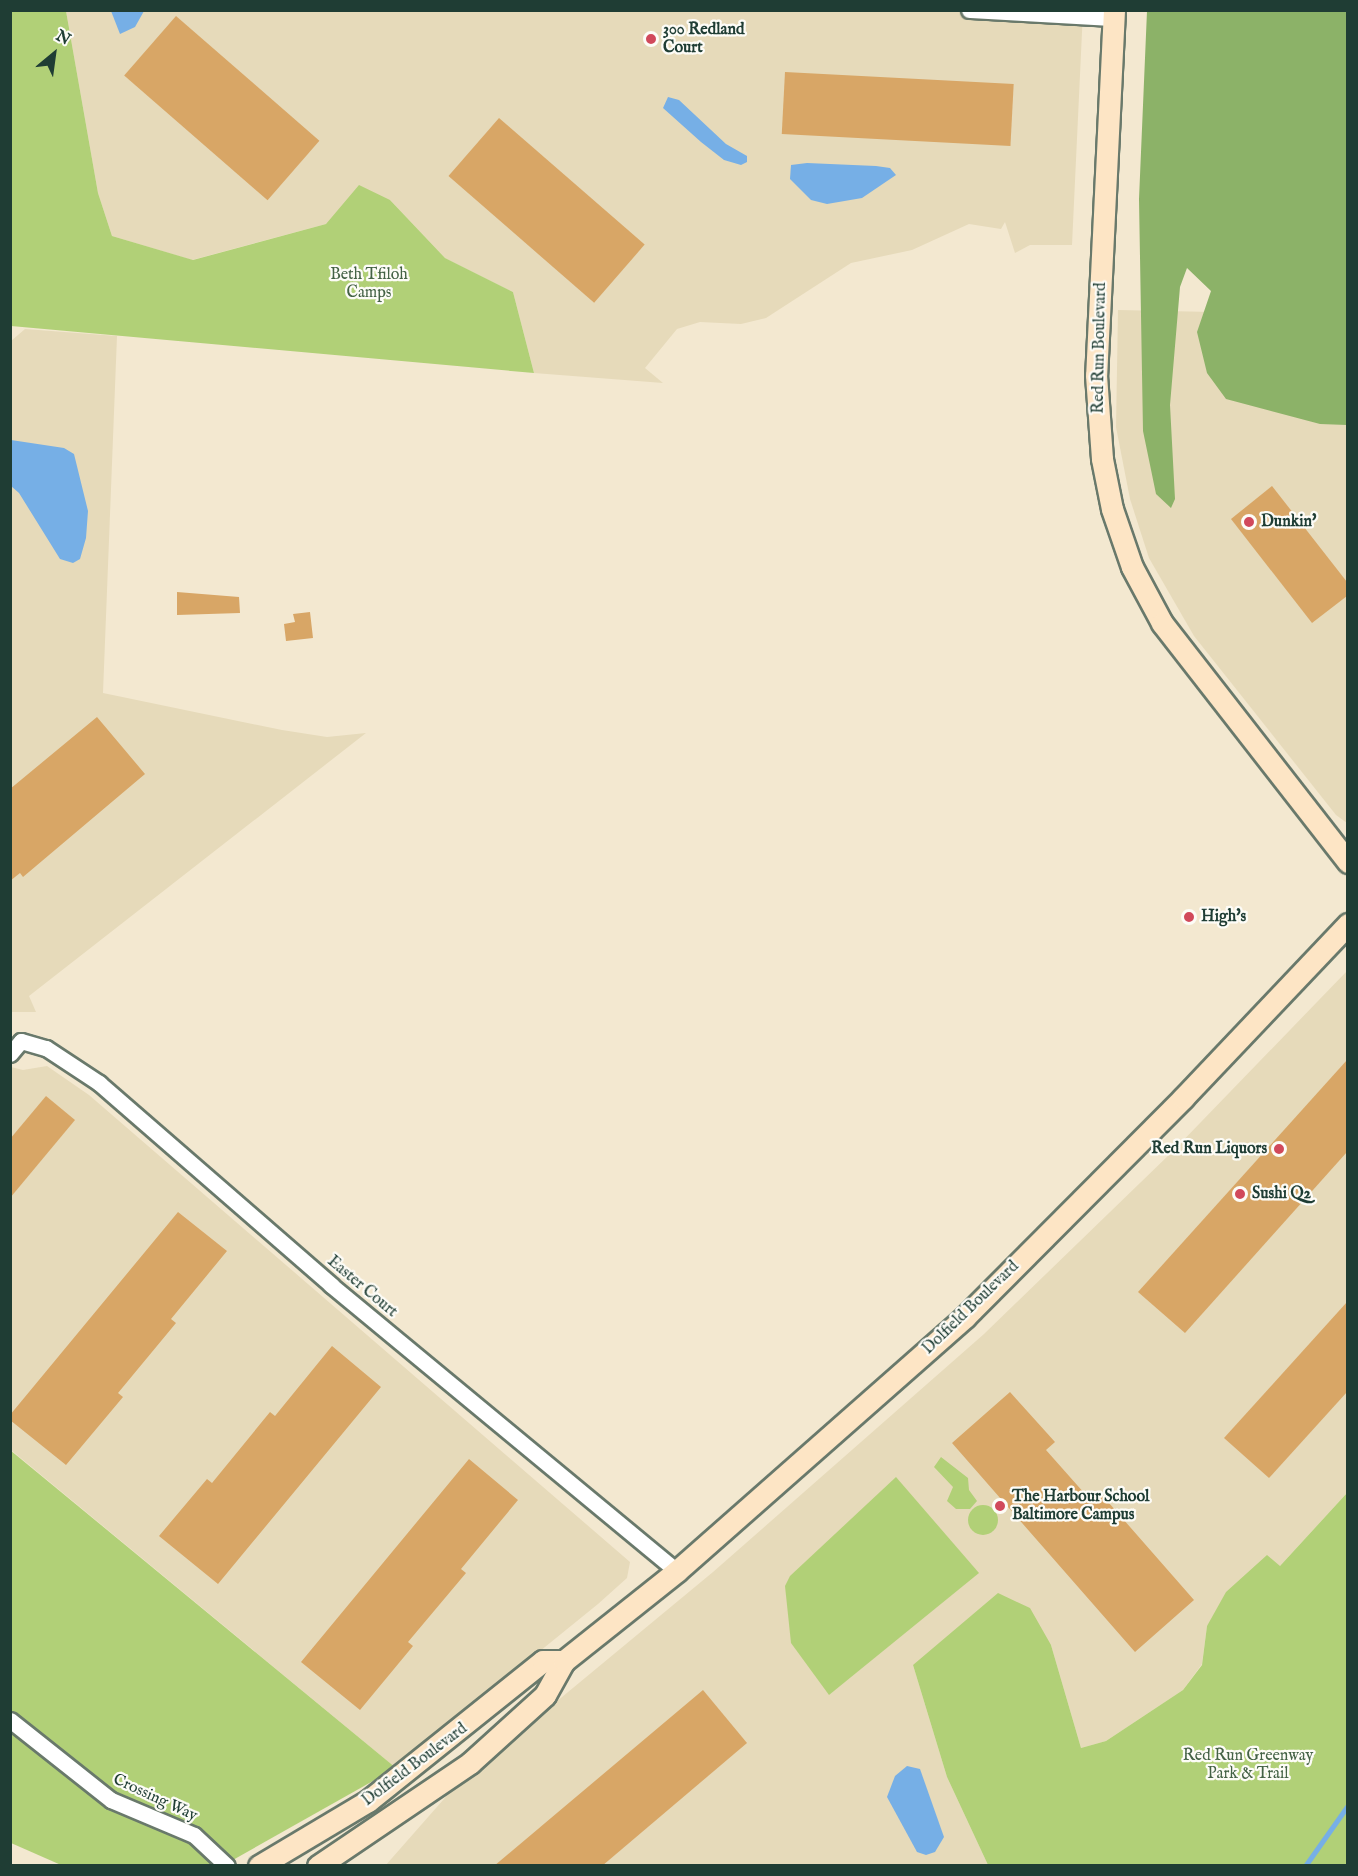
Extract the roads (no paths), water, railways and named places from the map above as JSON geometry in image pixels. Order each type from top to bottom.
[{"type":"main road","name":"Red Run Boulevard","points":[[1114,14],[1096,375],[1102,459],[1112,509],[1132,567],[1162,623],[1347,862]]},
{"type":"main road","name":"Dolfield Boulevard","points":[[318,1866],[470,1763],[545,1695],[564,1660],[677,1570],[965,1317],[1183,1098],[1347,924]]},
{"type":"main road","name":"Dolfield Boulevard","points":[[259,1866],[368,1801],[543,1661],[564,1660]]},
{"type":"street","points":[[969,10],[1114,14]]},
{"type":"street","name":"Easter Court","points":[[10,1054],[21,1041],[53,1052],[99,1083],[331,1285],[677,1570]]},
{"type":"street","name":"Crossing Way","points":[[10,1720],[87,1784],[111,1800],[194,1835],[228,1866]]},
{"type":"water","points":[[111,10],[144,11],[135,27],[120,34]]},
{"type":"water","points":[[668,97],[679,100],[726,144],[747,156],[747,162],[741,165],[724,160],[701,142],[663,108]]},
{"type":"water","points":[[807,163],[876,166],[890,168],[896,175],[862,198],[827,204],[811,200],[790,179],[791,165]]},
{"type":"water","points":[[11,440],[64,448],[74,454],[88,511],[86,538],[80,559],[73,563],[60,559],[19,493],[11,486]]},
{"type":"water","points":[[907,1766],[920,1769],[944,1837],[935,1852],[926,1855],[917,1852],[887,1797],[895,1776]]},
{"type":"waterway","points":[[1305,1866],[1348,1805]]},
{"type":"place","name":"300 Redland Court","points":[[651,39]]},
{"type":"place","name":"Dunkin'","points":[[1249,522]]},
{"type":"place","name":"High's","points":[[1189,917]]},
{"type":"place","name":"Red Run Liquors","points":[[1279,1149]]},
{"type":"place","name":"Sushi Q2","points":[[1240,1194]]},
{"type":"place","name":"The Harbour School Baltimore Campus","points":[[1000,1506]]},
{"type":"park label","name":"Beth Tfiloh Camps","points":[[369,284]]},
{"type":"park label","name":"Red Run Greenway Park & Trail","points":[[1248,1765]]}]
